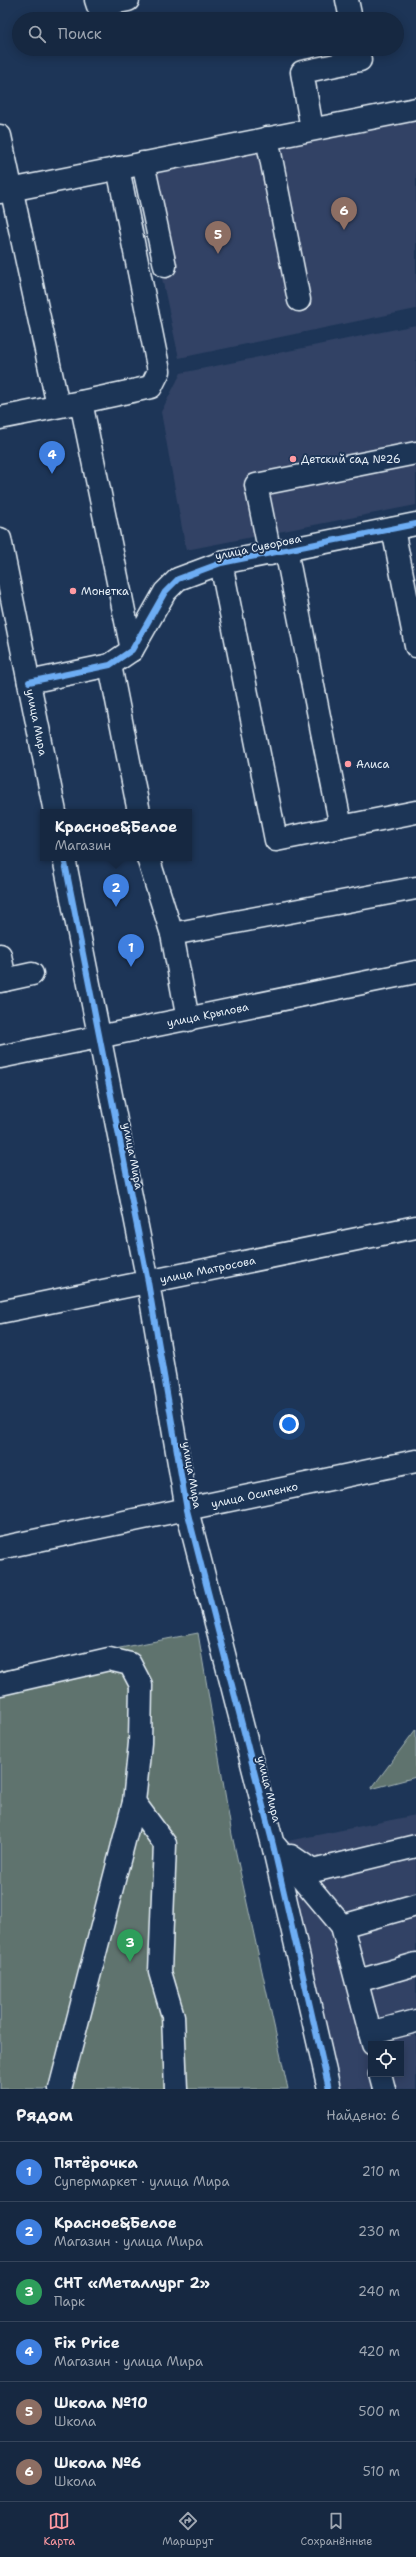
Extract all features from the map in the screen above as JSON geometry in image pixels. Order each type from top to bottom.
[{"type":"street","points":[[96,0],[98,6],[128,0]]},
{"type":"street","points":[[347,0],[350,12]]},
{"type":"street","points":[[312,129],[302,72],[360,60],[359,56]]},
{"type":"street","points":[[6,191],[416,109]]},
{"type":"street","points":[[0,136],[6,191],[58,406]]},
{"type":"street","points":[[267,138],[299,300]]},
{"type":"street","points":[[143,163],[165,266]]},
{"type":"street","points":[[0,418],[151,387],[159,371],[118,168]]},
{"type":"street","points":[[81,402],[132,650]]},
{"type":"street","points":[[341,827],[278,552],[256,485],[416,453]]},
{"type":"street","name":"улица Суворова","points":[[29,682],[110,665],[132,650],[165,592],[178,579],[221,563],[416,524]]},
{"type":"street","points":[[393,529],[416,646]]},
{"type":"street","name":"улица Мира","points":[[0,539],[7,614],[29,682],[54,809]]},
{"type":"street","points":[[221,563],[276,840],[416,812]]},
{"type":"street","points":[[110,665],[138,809]]},
{"type":"street","name":"улица Мира","points":[[65,861],[148,1282],[187,1510],[273,1845],[328,2089]]},
{"type":"street","points":[[149,861],[172,934],[188,1020]]},
{"type":"street","points":[[172,934],[416,888]]},
{"type":"street","points":[[0,955],[3,980],[32,974]]},
{"type":"street","name":"улица Крылова","points":[[0,1058],[416,972]]},
{"type":"street","name":"улица Матросова","points":[[0,1312],[416,1227]]},
{"type":"street","name":"улица Осипенко","points":[[0,1548],[416,1461]]},
{"type":"street","points":[[1,1687],[109,1659],[130,1664],[141,1685],[140,1743],[134,1802],[60,2089]]},
{"type":"street","points":[[134,1802],[165,1844],[160,1972],[173,2016],[176,2089]]},
{"type":"street","points":[[273,1845],[313,1871],[416,1846]]},
{"type":"street","points":[[273,1845],[342,1926],[358,1981],[371,2038],[416,2021]]},
{"type":"street","points":[[342,1926],[416,1905]]},
{"type":"street","points":[[358,1981],[416,1964]]},
{"type":"street","points":[[381,2077],[384,2089]]},
{"type":"shaded area","points":[[416,117],[416,309],[179,358],[140,175]]},
{"type":"shaded area","name":"Детский сад №26","points":[[416,325],[416,505],[186,550],[161,412],[181,373]]},
{"type":"shaded area","points":[[416,1815],[416,2089],[341,2089],[283,1842]]},
{"type":"green space","points":[[198,1633],[232,1835],[288,2089],[0,2089],[0,1671]]},
{"type":"green space","points":[[416,1729],[416,1777],[371,1789]]},
{"type":"cycle path","points":[[29,682],[110,665],[132,650],[165,592],[178,579],[221,563],[416,524]]},
{"type":"cycle path","points":[[65,861],[148,1282],[187,1510],[273,1845],[329,2089]]},
{"type":"place","name":"Школа №6","points":[[344,230]]},
{"type":"place","name":"Школа №10","points":[[218,254]]},
{"type":"place","name":"Детский сад №26","points":[[293,459]]},
{"type":"place","name":"Fix Price","points":[[52,474]]},
{"type":"place","name":"Монетка","points":[[73,591]]},
{"type":"place","name":"Алиса","points":[[348,764]]},
{"type":"place","name":"Красное&Белое","points":[[116,907]]},
{"type":"place","name":"Пятёрочка","points":[[131,967]]},
{"type":"place","name":"СНТ «Металлург 2»","points":[[130,1962]]}]
